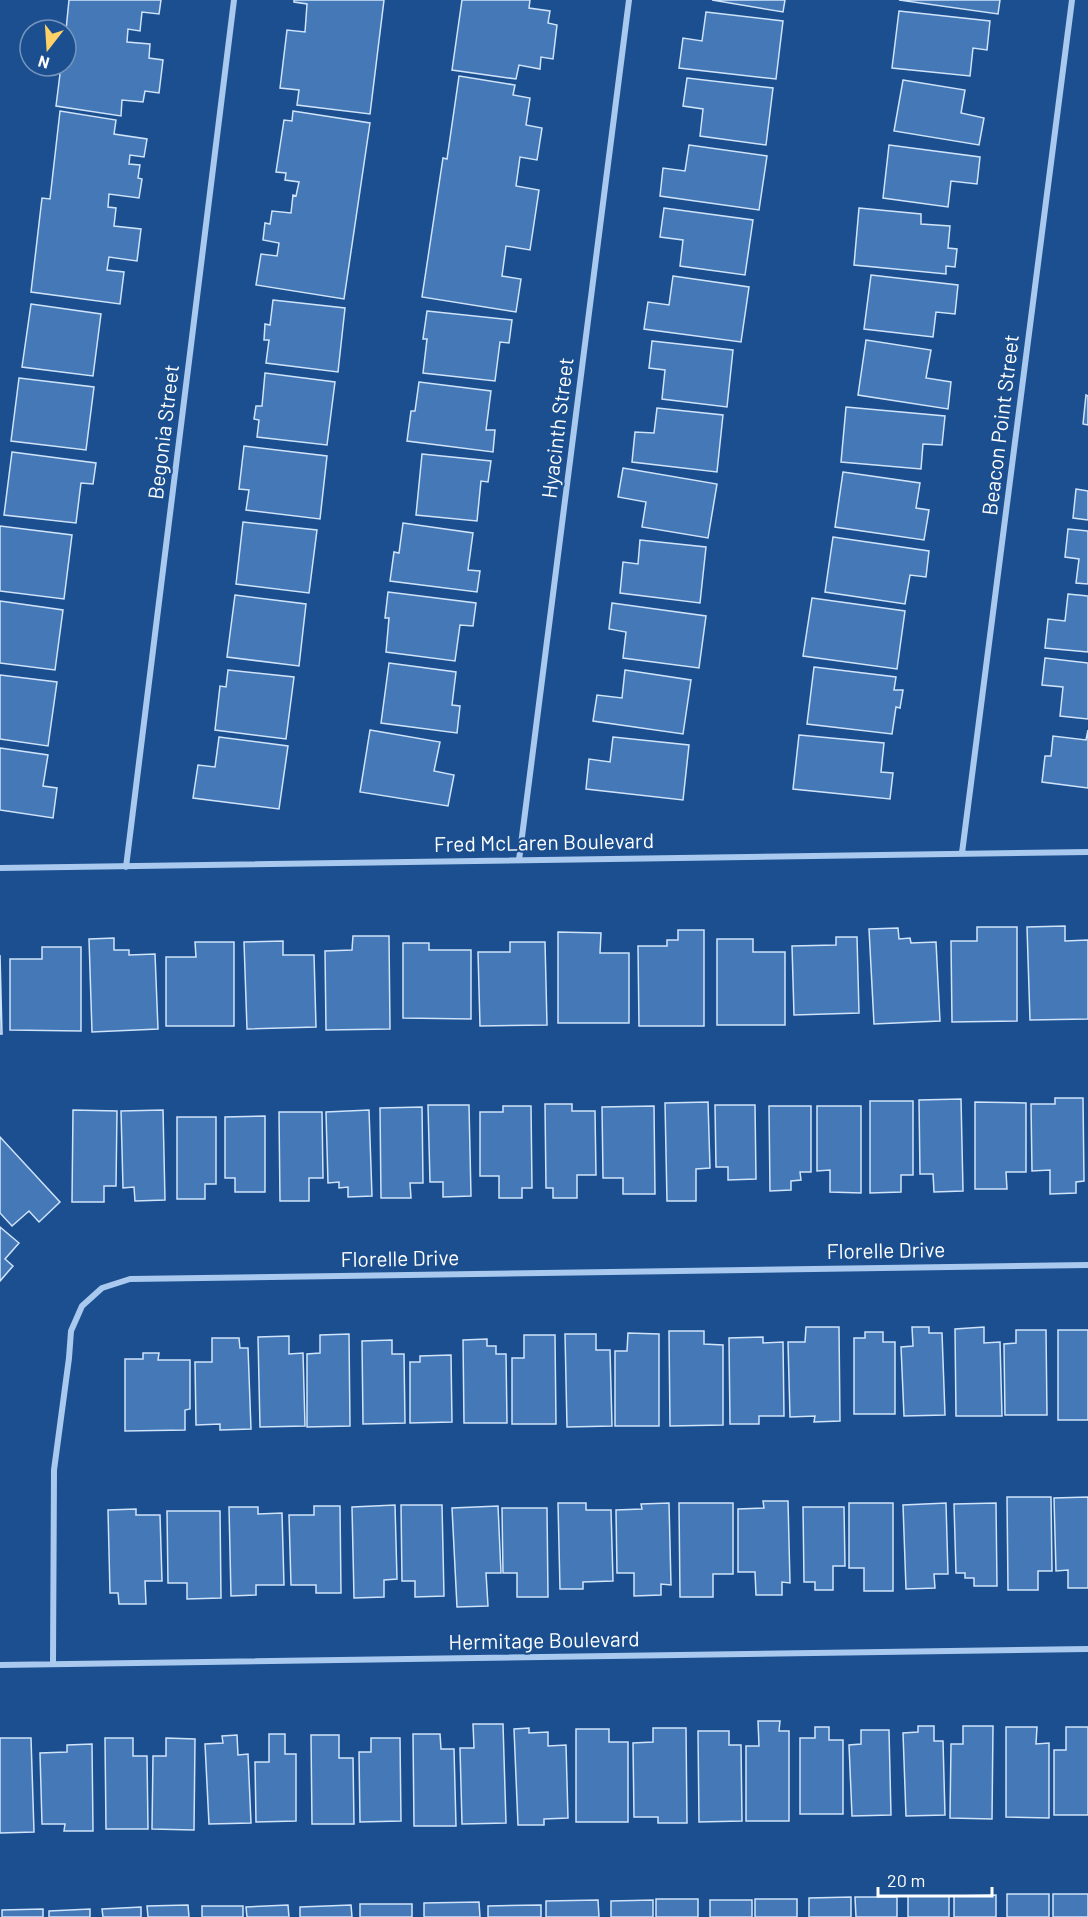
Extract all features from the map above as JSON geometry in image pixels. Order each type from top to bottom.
[{"type":"street","name":"Begonia Street","points":[[126,867],[234,0]]},
{"type":"street","name":"Hyacinth Street","points":[[519,860],[629,0]]},
{"type":"street","name":"Beacon Point Street","points":[[962,853],[1072,0]]},
{"type":"street","name":"Fred McLaren Boulevard","points":[[0,868],[1088,852]]},
{"type":"street","name":"Florelle Drive","points":[[53,1664],[54,1470],[71,1330],[82,1306],[102,1288],[130,1279],[1088,1265]]},
{"type":"street","name":"Hermitage Boulevard","points":[[0,1665],[1088,1649]]},
{"type":"building","points":[[69,0],[161,0],[159,14],[142,12],[140,31],[128,29],[127,42],[150,44],[149,58],[163,60],[159,93],[145,91],[143,102],[122,100],[121,116],[56,106],[60,78],[78,78],[78,18],[67,18]]},
{"type":"building","points":[[294,0],[384,0],[370,114],[297,105],[299,90],[280,88],[287,30],[305,32],[307,4],[294,2]]},
{"type":"building","points":[[462,0],[530,0],[529,8],[550,11],[548,23],[557,25],[553,59],[541,57],[540,69],[519,65],[516,79],[452,70]]},
{"type":"building","points":[[712,0],[785,0],[783,12]]},
{"type":"building","points":[[899,0],[1000,0],[998,14]]},
{"type":"building","points":[[899,11],[990,21],[987,50],[973,48],[970,76],[892,68]]},
{"type":"building","points":[[706,12],[783,21],[776,79],[679,68],[683,38],[702,41]]},
{"type":"building","points":[[459,76],[515,85],[513,95],[530,98],[526,125],[542,128],[537,160],[520,157],[516,186],[539,190],[530,250],[506,246],[502,276],[521,279],[516,312],[422,297],[443,158],[447,159]]},
{"type":"building","points":[[687,78],[773,88],[766,145],[700,136],[703,109],[683,106]]},
{"type":"building","points":[[903,80],[965,90],[961,113],[984,118],[979,145],[894,131]]},
{"type":"building","points":[[60,111],[116,120],[114,134],[147,139],[144,157],[130,155],[129,164],[140,165],[138,178],[142,179],[139,198],[109,194],[108,207],[116,208],[114,226],[141,229],[137,261],[109,257],[107,270],[124,272],[120,304],[31,292],[42,198],[50,199]]},
{"type":"building","points":[[293,111],[370,123],[344,299],[256,285],[261,254],[277,256],[279,243],[263,240],[265,223],[270,224],[272,211],[291,213],[293,195],[296,196],[299,182],[285,180],[286,173],[276,172],[284,120],[292,121]]},
{"type":"building","points":[[689,145],[767,156],[759,210],[660,196],[663,168],[685,171]]},
{"type":"building","points":[[889,145],[980,157],[977,184],[951,181],[948,207],[883,198]]},
{"type":"building","points":[[664,208],[753,220],[745,275],[680,266],[683,240],[660,237]]},
{"type":"building","points":[[859,208],[921,214],[921,224],[950,226],[948,248],[957,249],[955,267],[946,266],[946,274],[854,265]]},
{"type":"building","points":[[871,275],[958,285],[955,314],[936,312],[933,337],[864,329]]},
{"type":"building","points":[[673,276],[749,287],[741,342],[644,329],[648,302],[669,305]]},
{"type":"building","points":[[273,300],[345,308],[338,372],[266,363],[269,340],[264,340],[265,324],[270,325]]},
{"type":"building","points":[[31,304],[101,314],[93,376],[22,367]]},
{"type":"building","points":[[427,311],[512,320],[509,343],[500,342],[495,381],[423,373],[427,339],[423,339]]},
{"type":"building","points":[[866,340],[931,350],[926,378],[951,382],[948,409],[858,395]]},
{"type":"building","points":[[652,341],[733,350],[727,407],[662,399],[665,370],[649,368]]},
{"type":"building","points":[[265,373],[335,382],[327,445],[257,437],[259,420],[254,419],[256,406],[262,406]]},
{"type":"building","points":[[19,378],[94,387],[86,450],[11,441]]},
{"type":"building","points":[[419,382],[491,391],[486,430],[495,430],[493,452],[407,441],[411,411],[415,411]]},
{"type":"building","points":[[1086,395],[1088,396],[1088,425],[1083,424]]},
{"type":"building","points":[[846,407],[945,416],[942,445],[923,444],[921,469],[841,462]]},
{"type":"building","points":[[657,408],[723,415],[717,472],[632,462],[635,432],[654,433]]},
{"type":"building","points":[[244,446],[327,456],[320,519],[246,510],[249,490],[239,489]]},
{"type":"building","points":[[12,452],[96,463],[93,484],[81,483],[76,523],[4,515]]},
{"type":"building","points":[[422,454],[491,461],[488,482],[481,481],[477,521],[416,515]]},
{"type":"building","points":[[623,468],[717,484],[708,538],[642,527],[646,502],[618,497]]},
{"type":"building","points":[[843,472],[920,483],[916,508],[929,510],[924,540],[835,527]]},
{"type":"building","points":[[1076,489],[1088,491],[1088,520],[1073,518]]},
{"type":"building","points":[[243,522],[317,530],[309,593],[236,584]]},
{"type":"building","points":[[403,523],[473,533],[468,570],[480,571],[477,592],[390,581],[394,552],[399,553]]},
{"type":"building","points":[[0,526],[72,535],[64,599],[0,591]]},
{"type":"building","points":[[1068,529],[1088,531],[1088,584],[1076,583],[1079,559],[1065,557]]},
{"type":"building","points":[[833,537],[929,551],[926,577],[910,575],[905,604],[825,592]]},
{"type":"building","points":[[640,540],[706,547],[700,603],[620,593],[623,562],[638,564]]},
{"type":"building","points":[[388,592],[476,603],[473,626],[460,625],[455,661],[386,652],[389,618],[385,618]]},
{"type":"building","points":[[1068,594],[1088,596],[1088,652],[1045,648],[1048,619],[1065,621]]},
{"type":"building","points":[[235,595],[306,604],[299,666],[227,657]]},
{"type":"building","points":[[812,598],[905,611],[897,669],[803,656]]},
{"type":"building","points":[[0,601],[63,610],[55,670],[0,663]]},
{"type":"building","points":[[612,603],[706,616],[699,668],[623,658],[626,632],[609,629]]},
{"type":"building","points":[[1045,658],[1088,663],[1088,719],[1060,716],[1063,687],[1042,685]]},
{"type":"building","points":[[389,663],[456,672],[452,705],[460,706],[457,733],[381,723]]},
{"type":"building","points":[[814,667],[896,677],[894,690],[903,690],[900,708],[896,707],[892,734],[807,724]]},
{"type":"building","points":[[228,670],[294,677],[286,739],[215,730],[220,686],[226,687]]},
{"type":"building","points":[[625,670],[691,680],[683,734],[593,721],[597,695],[622,698]]},
{"type":"building","points":[[0,675],[57,682],[48,746],[0,739]]},
{"type":"building","points":[[370,730],[440,742],[434,771],[454,775],[448,806],[360,792]]},
{"type":"building","points":[[1088,730],[1088,788],[1042,782],[1045,756],[1051,756],[1053,736],[1086,740]]},
{"type":"building","points":[[799,735],[884,743],[881,772],[893,773],[890,799],[793,789]]},
{"type":"building","points":[[219,737],[288,746],[279,809],[193,798],[198,765],[215,767]]},
{"type":"building","points":[[613,737],[689,745],[683,800],[586,789],[589,759],[610,762]]},
{"type":"building","points":[[0,748],[48,755],[43,786],[57,788],[53,818],[0,810]]},
{"type":"building","points":[[1065,926],[1065,941],[1088,940],[1088,1019],[1030,1020],[1027,927]]},
{"type":"building","points":[[977,927],[1017,927],[1017,1021],[952,1022],[951,941],[977,941]]},
{"type":"building","points":[[898,928],[899,939],[910,938],[911,943],[936,942],[940,1021],[874,1024],[869,929]]},
{"type":"building","points":[[678,930],[704,930],[704,1026],[639,1026],[638,946],[667,946],[667,940],[678,940]]},
{"type":"building","points":[[558,932],[601,933],[600,953],[629,953],[629,1023],[558,1023]]},
{"type":"building","points":[[353,936],[389,936],[390,1029],[326,1030],[325,951],[352,950]]},
{"type":"building","points":[[836,937],[857,937],[859,1013],[794,1015],[792,946],[836,945]]},
{"type":"building","points":[[114,938],[114,950],[129,950],[129,955],[155,954],[158,1029],[92,1032],[89,939]]},
{"type":"building","points":[[717,939],[753,939],[753,952],[785,952],[785,1025],[717,1025]]},
{"type":"building","points":[[283,941],[283,955],[314,955],[316,1027],[247,1029],[244,942]]},
{"type":"building","points":[[195,942],[234,942],[234,1026],[166,1026],[166,957],[196,957]]},
{"type":"building","points":[[510,942],[545,942],[547,1025],[480,1026],[478,952],[510,952]]},
{"type":"building","points":[[403,943],[429,943],[429,950],[471,950],[471,1019],[403,1018]]},
{"type":"building","points":[[42,947],[81,947],[81,1031],[10,1030],[10,959],[42,959]]},
{"type":"building","points":[[0,955],[2,1034],[0,1034]]},
{"type":"building","points":[[1055,1098],[1083,1098],[1084,1181],[1076,1182],[1076,1193],[1050,1194],[1050,1170],[1032,1171],[1031,1104],[1055,1104]]},
{"type":"building","points":[[961,1099],[963,1191],[934,1192],[933,1174],[920,1174],[919,1100]]},
{"type":"building","points":[[870,1101],[913,1101],[913,1175],[901,1175],[901,1192],[870,1193]]},
{"type":"building","points":[[708,1102],[710,1168],[696,1169],[696,1201],[667,1201],[665,1103]]},
{"type":"building","points":[[975,1102],[1026,1103],[1026,1172],[1006,1172],[1007,1189],[975,1189]]},
{"type":"building","points":[[545,1104],[572,1104],[572,1111],[595,1111],[596,1175],[577,1175],[577,1198],[553,1198],[553,1188],[546,1188]]},
{"type":"building","points":[[428,1105],[469,1105],[471,1196],[443,1197],[443,1182],[430,1182]]},
{"type":"building","points":[[715,1105],[755,1105],[756,1179],[728,1180],[728,1167],[716,1167]]},
{"type":"building","points":[[503,1106],[531,1106],[532,1188],[522,1188],[522,1198],[499,1198],[499,1176],[480,1176],[480,1112],[503,1112]]},
{"type":"building","points":[[654,1106],[655,1194],[623,1194],[623,1178],[603,1178],[602,1107]]},
{"type":"building","points":[[769,1106],[811,1106],[811,1172],[800,1172],[801,1180],[791,1181],[791,1190],[770,1191]]},
{"type":"building","points":[[817,1106],[861,1106],[861,1193],[830,1192],[830,1170],[817,1171]]},
{"type":"building","points":[[422,1107],[423,1183],[410,1183],[411,1198],[381,1198],[380,1108]]},
{"type":"building","points":[[73,1110],[117,1111],[116,1186],[104,1186],[104,1202],[72,1202]]},
{"type":"building","points":[[163,1110],[165,1200],[135,1201],[134,1187],[123,1188],[121,1111]]},
{"type":"building","points":[[369,1110],[372,1196],[348,1197],[348,1187],[339,1188],[339,1182],[328,1183],[326,1112]]},
{"type":"building","points":[[279,1112],[322,1112],[323,1178],[309,1178],[309,1201],[280,1201]]},
{"type":"building","points":[[265,1116],[265,1192],[235,1192],[235,1178],[225,1178],[225,1117]]},
{"type":"building","points":[[177,1117],[216,1117],[216,1184],[205,1184],[205,1199],[177,1199]]},
{"type":"building","points":[[0,1137],[60,1202],[39,1222],[29,1211],[12,1226],[0,1213]]},
{"type":"building","points":[[0,1227],[19,1243],[5,1259],[13,1266],[0,1281]]},
{"type":"building","points":[[806,1327],[839,1327],[840,1421],[814,1422],[815,1416],[790,1417],[788,1342],[805,1342]]},
{"type":"building","points":[[912,1327],[929,1327],[929,1333],[942,1333],[945,1415],[904,1416],[901,1347],[913,1346]]},
{"type":"building","points":[[984,1327],[984,1343],[1000,1342],[1002,1416],[956,1416],[955,1329]]},
{"type":"building","points":[[1016,1330],[1046,1330],[1047,1415],[1005,1415],[1004,1344],[1016,1343]]},
{"type":"building","points":[[1058,1330],[1088,1330],[1088,1420],[1058,1420]]},
{"type":"building","points":[[669,1331],[704,1331],[704,1344],[723,1345],[723,1425],[670,1426]]},
{"type":"building","points":[[865,1332],[883,1332],[883,1342],[895,1342],[895,1414],[854,1414],[854,1338],[865,1338]]},
{"type":"building","points":[[628,1333],[659,1334],[659,1426],[615,1426],[615,1351],[627,1351]]},
{"type":"building","points":[[349,1334],[350,1426],[307,1427],[307,1354],[320,1353],[320,1335]]},
{"type":"building","points":[[565,1334],[596,1334],[596,1350],[610,1350],[612,1426],[567,1427]]},
{"type":"building","points":[[524,1335],[555,1335],[556,1424],[512,1424],[512,1358],[524,1358]]},
{"type":"building","points":[[289,1336],[289,1354],[303,1353],[305,1426],[260,1427],[258,1337]]},
{"type":"building","points":[[763,1337],[763,1343],[783,1342],[784,1416],[759,1416],[759,1424],[730,1424],[729,1338]]},
{"type":"building","points":[[212,1338],[239,1338],[240,1348],[248,1348],[251,1429],[220,1430],[220,1424],[196,1425],[195,1362],[212,1362]]},
{"type":"building","points":[[487,1339],[487,1346],[496,1346],[496,1354],[506,1354],[507,1423],[464,1423],[463,1340]]},
{"type":"building","points":[[392,1340],[392,1354],[404,1354],[405,1423],[363,1424],[362,1341]]},
{"type":"building","points":[[143,1353],[159,1353],[158,1360],[190,1360],[190,1409],[185,1410],[185,1430],[125,1431],[125,1359],[143,1359]]},
{"type":"building","points":[[451,1355],[452,1422],[410,1423],[410,1362],[420,1362],[420,1356]]},
{"type":"building","points":[[1007,1497],[1051,1497],[1052,1571],[1038,1571],[1038,1590],[1008,1590]]},
{"type":"building","points":[[1088,1497],[1088,1588],[1068,1588],[1068,1570],[1056,1571],[1054,1498]]},
{"type":"building","points":[[763,1501],[788,1501],[790,1583],[782,1582],[782,1595],[756,1595],[755,1572],[738,1572],[738,1509],[764,1508]]},
{"type":"building","points":[[558,1503],[586,1503],[586,1510],[611,1510],[613,1581],[583,1582],[583,1589],[560,1589]]},
{"type":"building","points":[[669,1503],[671,1585],[661,1584],[661,1595],[634,1596],[634,1573],[617,1573],[616,1510],[642,1509],[641,1504]]},
{"type":"building","points":[[679,1503],[733,1503],[733,1574],[713,1574],[713,1597],[680,1597]]},
{"type":"building","points":[[849,1503],[893,1503],[893,1591],[864,1591],[864,1568],[849,1568]]},
{"type":"building","points":[[946,1503],[948,1574],[934,1574],[935,1588],[906,1589],[903,1505]]},
{"type":"building","points":[[996,1503],[997,1586],[974,1586],[974,1578],[965,1578],[965,1573],[956,1573],[954,1504]]},
{"type":"building","points":[[395,1505],[397,1579],[384,1580],[384,1597],[354,1598],[352,1507]]},
{"type":"building","points":[[401,1505],[442,1505],[444,1596],[415,1597],[415,1581],[402,1581]]},
{"type":"building","points":[[314,1506],[340,1506],[341,1593],[316,1593],[316,1585],[291,1585],[289,1515],[314,1515]]},
{"type":"building","points":[[498,1506],[501,1573],[486,1573],[488,1606],[457,1607],[452,1508]]},
{"type":"building","points":[[229,1507],[258,1507],[258,1514],[282,1513],[284,1585],[256,1585],[256,1595],[231,1596]]},
{"type":"building","points":[[803,1507],[844,1507],[845,1566],[833,1566],[833,1590],[815,1590],[815,1582],[804,1582]]},
{"type":"building","points":[[502,1508],[547,1508],[548,1597],[517,1597],[517,1573],[503,1573]]},
{"type":"building","points":[[136,1509],[136,1515],[160,1515],[162,1581],[145,1581],[146,1604],[119,1604],[118,1593],[110,1593],[108,1510]]},
{"type":"building","points":[[167,1511],[220,1511],[221,1598],[187,1599],[187,1583],[168,1583]]},
{"type":"building","points":[[758,1721],[780,1721],[779,1731],[789,1731],[789,1821],[746,1821],[746,1746],[759,1746]]},
{"type":"building","points":[[473,1724],[503,1724],[506,1823],[462,1824],[460,1748],[474,1748]]},
{"type":"building","points":[[918,1726],[934,1726],[934,1741],[943,1741],[945,1815],[906,1816],[903,1733],[918,1732]]},
{"type":"building","points":[[963,1726],[993,1726],[992,1819],[950,1818],[951,1744],[963,1744]]},
{"type":"building","points":[[815,1727],[829,1727],[829,1740],[843,1740],[843,1814],[800,1814],[800,1738],[815,1738]]},
{"type":"building","points":[[1006,1727],[1037,1727],[1036,1744],[1049,1743],[1049,1818],[1006,1817]]},
{"type":"building","points":[[1066,1727],[1088,1727],[1088,1815],[1054,1815],[1054,1750],[1066,1750]]},
{"type":"building","points":[[529,1728],[529,1733],[548,1732],[548,1746],[566,1745],[568,1818],[544,1819],[544,1825],[518,1825],[514,1729]]},
{"type":"building","points":[[653,1728],[686,1728],[687,1823],[658,1823],[658,1817],[634,1817],[633,1743],[653,1742]]},
{"type":"building","points":[[576,1729],[609,1729],[609,1742],[628,1742],[628,1822],[576,1822]]},
{"type":"building","points":[[861,1730],[889,1730],[891,1815],[852,1816],[849,1745],[861,1744]]},
{"type":"building","points":[[698,1731],[729,1731],[729,1745],[741,1745],[742,1821],[699,1822]]},
{"type":"building","points":[[269,1734],[285,1734],[285,1754],[296,1754],[296,1821],[256,1822],[255,1762],[269,1762]]},
{"type":"building","points":[[413,1734],[440,1734],[441,1749],[454,1749],[456,1826],[414,1826]]},
{"type":"building","points":[[237,1735],[238,1755],[248,1754],[251,1823],[209,1824],[205,1744],[223,1743],[222,1736]]},
{"type":"building","points":[[311,1735],[339,1735],[339,1758],[353,1758],[354,1824],[312,1824]]},
{"type":"building","points":[[0,1738],[31,1738],[34,1832],[0,1833]]},
{"type":"building","points":[[105,1738],[133,1738],[133,1756],[147,1756],[148,1829],[106,1829]]},
{"type":"building","points":[[166,1738],[195,1739],[194,1830],[152,1829],[153,1756],[166,1756]]},
{"type":"building","points":[[371,1738],[400,1738],[401,1821],[360,1822],[359,1752],[371,1752]]},
{"type":"building","points":[[92,1744],[93,1831],[64,1831],[65,1824],[42,1824],[40,1753],[67,1752],[67,1745]]},
{"type":"building","points":[[1007,1894],[1049,1894],[1049,1917],[1007,1917]]},
{"type":"building","points":[[1053,1894],[1088,1894],[1088,1917],[1053,1917]]},
{"type":"building","points":[[996,1895],[996,1917],[954,1917],[954,1896]]},
{"type":"building","points":[[908,1896],[949,1896],[949,1917],[908,1917]]},
{"type":"building","points":[[851,1897],[851,1917],[809,1917],[809,1898]]},
{"type":"building","points":[[855,1897],[897,1897],[897,1917],[856,1917]]},
{"type":"building","points":[[656,1899],[698,1899],[698,1917],[656,1917]]},
{"type":"building","points":[[755,1899],[797,1899],[797,1917],[755,1917]]},
{"type":"building","points":[[598,1900],[599,1917],[546,1917],[546,1901]]},
{"type":"building","points":[[653,1900],[653,1917],[611,1917],[611,1901]]},
{"type":"building","points":[[710,1900],[752,1900],[752,1917],[710,1917]]},
{"type":"building","points":[[479,1902],[480,1917],[424,1917],[424,1903]]},
{"type":"building","points":[[360,1904],[412,1904],[412,1917],[360,1917]]},
{"type":"building","points":[[188,1905],[189,1917],[148,1917],[147,1906]]},
{"type":"building","points":[[288,1905],[289,1917],[247,1917],[246,1907]]},
{"type":"building","points":[[351,1905],[352,1917],[300,1917],[300,1907]]},
{"type":"building","points":[[541,1905],[541,1917],[488,1917],[488,1906]]},
{"type":"building","points":[[202,1906],[243,1906],[243,1917],[202,1917]]},
{"type":"building","points":[[141,1907],[141,1917],[103,1917],[102,1909]]},
{"type":"building","points":[[43,1909],[43,1917],[2,1917],[2,1910]]},
{"type":"building","points":[[90,1909],[90,1917],[49,1917],[49,1911]]}]
